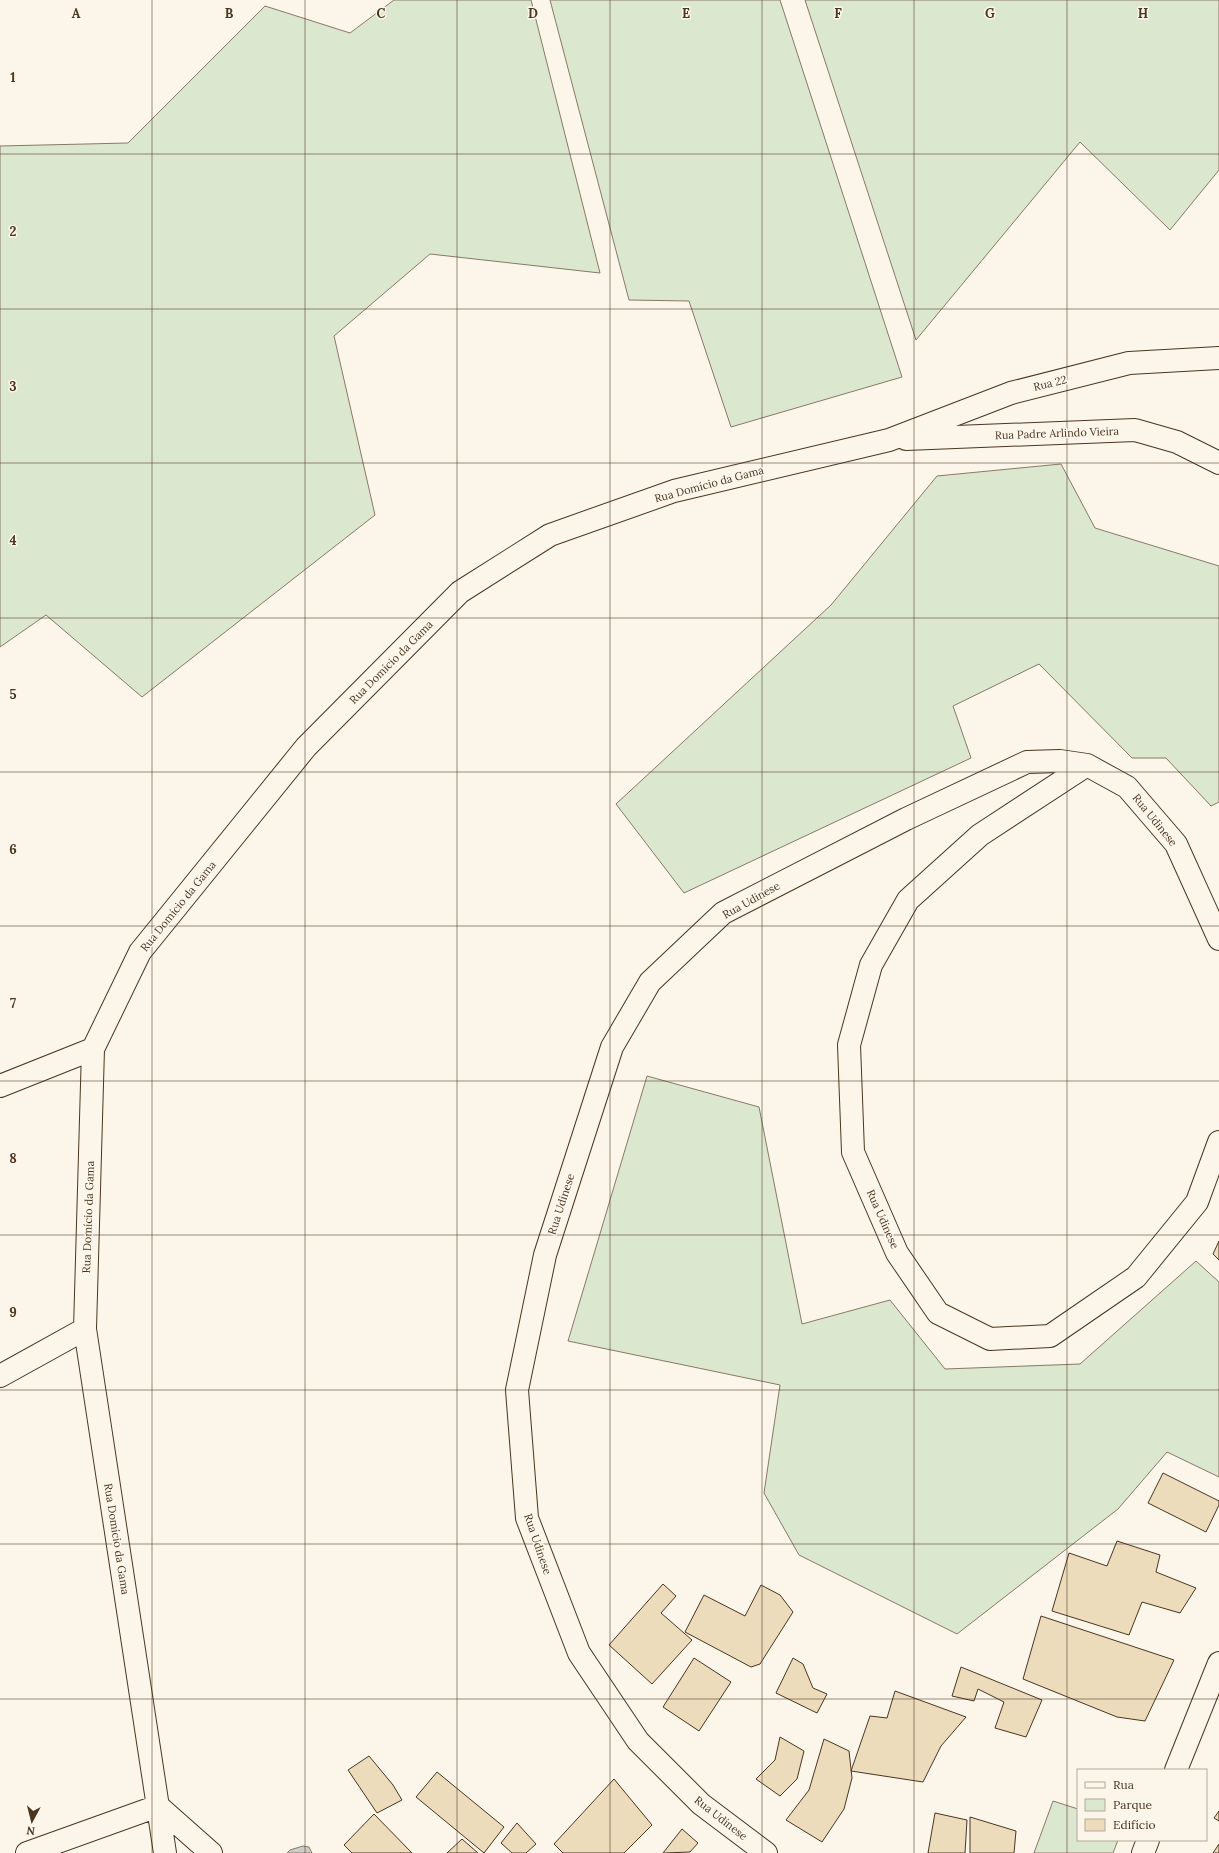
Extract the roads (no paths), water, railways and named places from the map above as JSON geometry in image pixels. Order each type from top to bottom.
[{"type":"street","name":"Rua 22","points":[[889,440],[1011,392],[1129,363],[1219,358]]},
{"type":"street","name":"Rua Padre Arlindo Vieira","points":[[889,440],[1135,430],[1177,442],[1219,463]]},
{"type":"street","name":"Rua Domício da Gama","points":[[165,1853],[85,1329],[92,1049],[140,952],[306,747],[460,592],[550,534],[674,491],[889,440]]},
{"type":"street","name":"Rua Udinese","points":[[766,1853],[701,1804],[638,1741],[579,1653],[527,1518],[516,1390],[545,1255],[612,1047],[650,982],[723,913],[906,819],[1026,762],[1060,761],[1087,765],[1127,787],[1176,844],[1219,939]]},
{"type":"street","name":"Rua Udinese","points":[[1087,765],[980,835],[908,900],[871,965],[849,1045],[853,1152],[897,1253],[938,1312],[990,1339],[1050,1336],[1136,1277],[1197,1202],[1219,1142]]},
{"type":"street","points":[[0,1086],[92,1049]]},
{"type":"street","points":[[0,1376],[85,1329]]},
{"type":"street","points":[[1176,1769],[1219,1663]]},
{"type":"street","points":[[27,1853],[158,1806],[211,1853]]},
{"type":"street","points":[[1143,1853],[1148,1841]]}]
